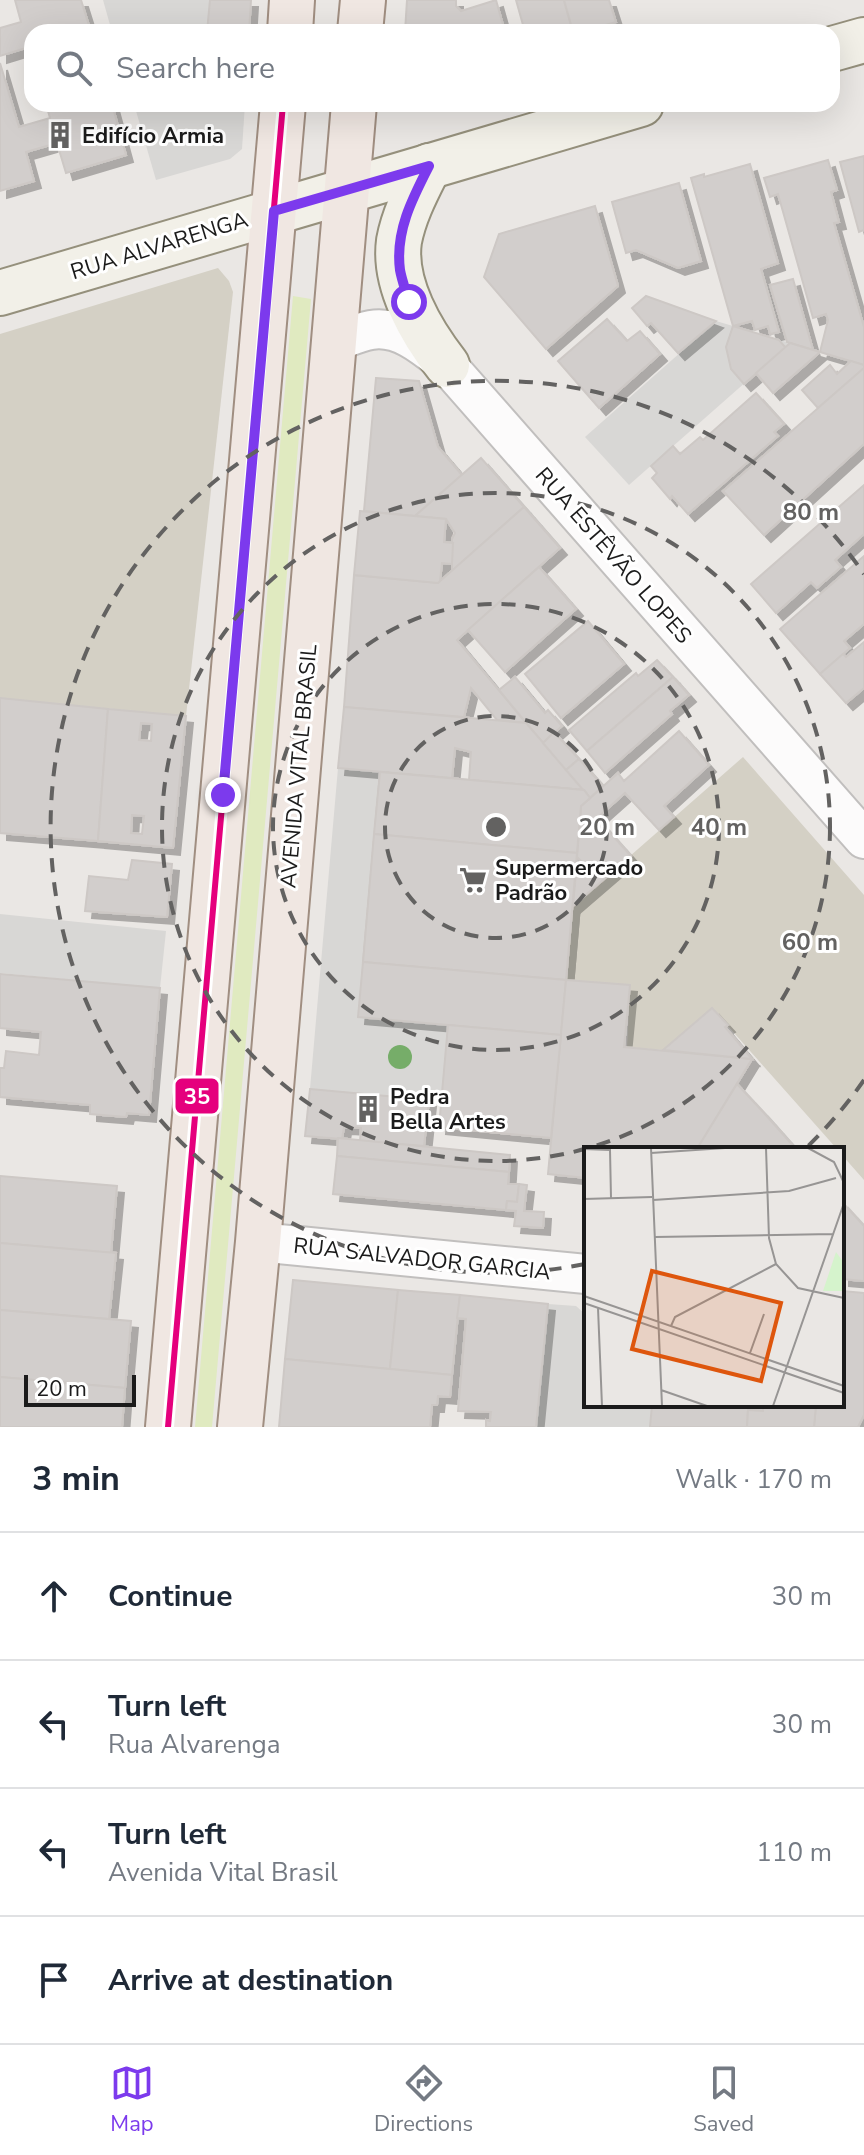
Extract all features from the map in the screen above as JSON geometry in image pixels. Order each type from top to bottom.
[{"type":"main road","points":[[290,24],[292,0]]},
{"type":"main road","points":[[361,24],[363,0]]},
{"type":"main road","points":[[840,47],[864,40]]},
{"type":"main road","points":[[168,1427],[282,112]]},
{"type":"main road","name":"AVENIDA VITAL BRASIL","points":[[240,1427],[353,112]]},
{"type":"main road","name":"RUA ALVARENGA","points":[[0,293],[614,112]]},
{"type":"main road","points":[[429,166],[408,207],[399,243],[400,272],[419,324],[447,365]]},
{"type":"street","name":"RUA ESTÊVÃO LOPES","points":[[334,342],[369,330],[382,329],[413,341],[447,365],[864,839]]},
{"type":"street","name":"RUA SALVADOR GARCIA","points":[[258,1242],[584,1274]]},
{"type":"shaded area","points":[[103,0],[251,0],[250,24],[110,24]]},
{"type":"shaded area","points":[[136,112],[244,112],[242,149],[230,159],[156,180]]},
{"type":"shaded area","points":[[218,268],[229,281],[233,292],[186,716],[0,698],[0,334]]},
{"type":"shaded area","points":[[716,321],[790,343],[629,485],[585,437]]},
{"type":"shaded area","points":[[743,757],[864,895],[864,1180],[844,1157],[844,1147],[835,1147],[712,1008],[663,1050],[627,1047],[630,985],[566,980],[573,906]]},
{"type":"shaded area","points":[[338,768],[380,772],[358,1016],[448,1025],[441,1101],[310,1089]]},
{"type":"shaded area","points":[[0,914],[166,931],[160,988],[0,973]]},
{"type":"shaded area","points":[[548,1304],[576,1306],[584,1313],[584,1407],[652,1407],[650,1427],[536,1427]]},
{"type":"green space","points":[[293,296],[311,299],[212,1427],[195,1427]]},
{"type":"building","points":[[15,0],[81,0],[88,24],[24,24],[24,49],[0,56],[0,28],[21,22]]},
{"type":"building","points":[[210,0],[251,0],[250,24],[208,24]]},
{"type":"building","points":[[407,0],[456,0],[456,6],[461,11],[496,0],[503,24],[406,24]]},
{"type":"building","points":[[516,0],[564,0],[571,24],[523,24]]},
{"type":"building","points":[[564,0],[609,0],[616,22],[609,24],[571,24]]},
{"type":"building","name":"Edifício Armia","points":[[0,63],[19,127],[50,118],[48,112],[114,112],[126,155],[66,173],[57,143],[26,152],[34,181],[0,191]]},
{"type":"building","points":[[864,156],[864,230],[859,232],[840,162]]},
{"type":"building","points":[[828,160],[837,190],[831,192],[839,222],[834,223],[864,327],[864,365],[820,352],[828,320],[826,314],[813,318],[778,194],[770,197],[764,178]]},
{"type":"building","points":[[750,164],[778,263],[761,269],[779,332],[770,334],[768,326],[755,330],[752,321],[733,326],[691,178]]},
{"type":"building","points":[[679,183],[701,261],[678,268],[636,250],[626,253],[612,202]]},
{"type":"building","points":[[595,206],[618,286],[546,349],[484,277],[499,234]]},
{"type":"building","points":[[793,279],[813,350],[787,342],[770,285]]},
{"type":"building","points":[[646,296],[716,321],[678,353],[651,323],[647,326],[632,308]]},
{"type":"building","points":[[607,319],[627,341],[640,331],[660,354],[599,408],[558,361]]},
{"type":"building","points":[[733,326],[779,340],[786,348],[744,384],[731,369],[726,347]]},
{"type":"building","points":[[790,343],[820,352],[773,393],[756,373]]},
{"type":"building","points":[[851,361],[864,365],[864,368],[818,408],[802,390],[830,365],[837,374]]},
{"type":"building","points":[[864,368],[864,444],[764,535],[723,491]]},
{"type":"building","points":[[376,378],[419,381],[438,447],[462,475],[415,516],[364,511]]},
{"type":"building","points":[[756,393],[784,424],[774,432],[778,436],[688,514],[652,478],[657,473],[651,466],[673,446],[680,454],[700,437],[703,440]]},
{"type":"building","points":[[481,458],[524,507],[452,571],[452,539],[455,533],[446,519],[415,516]]},
{"type":"building","points":[[864,485],[864,534],[835,560],[841,567],[817,588],[811,582],[776,613],[751,584]]},
{"type":"building","points":[[524,507],[560,548],[457,640],[526,723],[497,720],[471,688],[464,717],[344,707],[354,575],[438,583]]},
{"type":"building","points":[[360,511],[446,519],[444,542],[453,543],[452,564],[442,563],[440,581],[354,575]]},
{"type":"building","points":[[864,556],[864,624],[844,641],[850,648],[820,674],[780,629]]},
{"type":"building","points":[[539,567],[576,609],[505,672],[468,630]]},
{"type":"building","points":[[588,621],[624,664],[561,718],[525,674]]},
{"type":"building","points":[[864,642],[864,688],[846,703],[820,674],[843,654],[846,657]]},
{"type":"building","points":[[657,660],[673,677],[587,751],[569,730],[636,673],[638,676]]},
{"type":"building","points":[[515,677],[545,713],[548,710],[562,726],[543,743],[499,690]]},
{"type":"building","points":[[673,677],[689,695],[605,773],[587,751]]},
{"type":"building","points":[[0,698],[108,709],[98,841],[0,833]]},
{"type":"building","points":[[344,707],[526,723],[584,790],[469,780],[471,752],[455,748],[452,778],[338,768]]},
{"type":"building","points":[[108,709],[186,716],[173,848],[98,841]],"holes":[[[141,723],[152,724],[151,741],[139,740]],[[132,815],[144,816],[142,834],[131,833]]]},
{"type":"building","points":[[679,731],[709,765],[664,806],[674,817],[659,830],[625,793],[597,818],[631,856],[573,906],[576,871],[583,863],[577,857],[581,806],[618,773],[624,781]]},
{"type":"building","points":[[554,732],[579,759],[566,770],[543,743]]},
{"type":"building","points":[[579,759],[603,786],[590,798],[566,770]]},
{"type":"building","name":"Supermercado Padrão","points":[[380,772],[584,790],[590,798],[581,806],[566,980],[363,962]]},
{"type":"building","points":[[380,772],[584,790],[590,798],[581,806],[577,853],[374,834]]},
{"type":"building","name":"Supermercado Padrão","points":[[374,834],[577,853],[566,980],[363,962]]},
{"type":"building","points":[[132,860],[172,864],[167,917],[85,911],[89,876],[128,880]]},
{"type":"building","points":[[363,962],[566,980],[561,1035],[358,1017]]},
{"type":"building","points":[[0,974],[160,988],[149,1115],[90,1114],[90,1105],[0,1097],[0,1068],[4,1068],[6,1051],[39,1055],[41,1032],[0,1028]]},
{"type":"building","points":[[566,980],[630,985],[624,1047],[752,1059],[698,1147],[584,1147],[584,1178],[548,1174]]},
{"type":"building","points":[[712,1008],[728,1025],[725,1027],[752,1059],[663,1050]]},
{"type":"building","points":[[448,1025],[561,1035],[551,1138],[439,1127]]},
{"type":"building","points":[[737,1084],[794,1147],[698,1147]]},
{"type":"building","name":"Pedra Bella Artes","points":[[310,1089],[429,1100],[424,1146],[360,1141],[361,1128],[344,1127],[342,1139],[305,1136]]},
{"type":"building","points":[[338,1138],[510,1155],[509,1172],[337,1156]]},
{"type":"building","points":[[337,1156],[509,1172],[508,1184],[519,1184],[517,1202],[507,1201],[506,1210],[333,1194]]},
{"type":"building","points":[[0,1176],[117,1186],[111,1253],[0,1243]]},
{"type":"building","points":[[519,1184],[527,1185],[524,1211],[544,1212],[543,1228],[514,1226],[516,1211],[506,1210],[507,1201],[517,1202]]},
{"type":"building","points":[[844,1204],[864,1226],[864,1281],[844,1279]]},
{"type":"building","points":[[0,1243],[116,1253],[109,1319],[0,1310]]},
{"type":"building","points":[[293,1280],[398,1290],[390,1369],[285,1359]]},
{"type":"building","points":[[398,1290],[460,1295],[452,1375],[390,1369]]},
{"type":"building","points":[[844,1291],[864,1293],[864,1415],[858,1427],[814,1427],[816,1407],[844,1407]]},
{"type":"building","points":[[460,1295],[548,1304],[536,1427],[486,1427],[491,1412],[458,1411],[466,1319],[457,1318]]},
{"type":"building","points":[[0,1310],[131,1321],[125,1388],[0,1377]]},
{"type":"building","points":[[285,1359],[452,1375],[450,1397],[438,1396],[437,1405],[432,1405],[430,1427],[279,1427]]},
{"type":"building","points":[[0,1377],[125,1388],[122,1427],[0,1427]]},
{"type":"building","points":[[652,1407],[763,1407],[763,1411],[748,1410],[747,1427],[650,1427]]},
{"type":"building","points":[[763,1407],[816,1407],[814,1427],[747,1427],[748,1410],[763,1411]]},
{"type":"transit line","name":"35","points":[[168,1427],[282,112]]},
{"type":"place","name":"Edifício Armia","points":[[60,135]]},
{"type":"place","name":"Supermercado Padrão","points":[[473,880]]},
{"type":"place","name":"Pedra Bella Artes","points":[[368,1109]]},
{"type":"route","points":[[223,795],[274,211],[429,166],[408,207],[399,243],[400,272],[409,302]]}]
